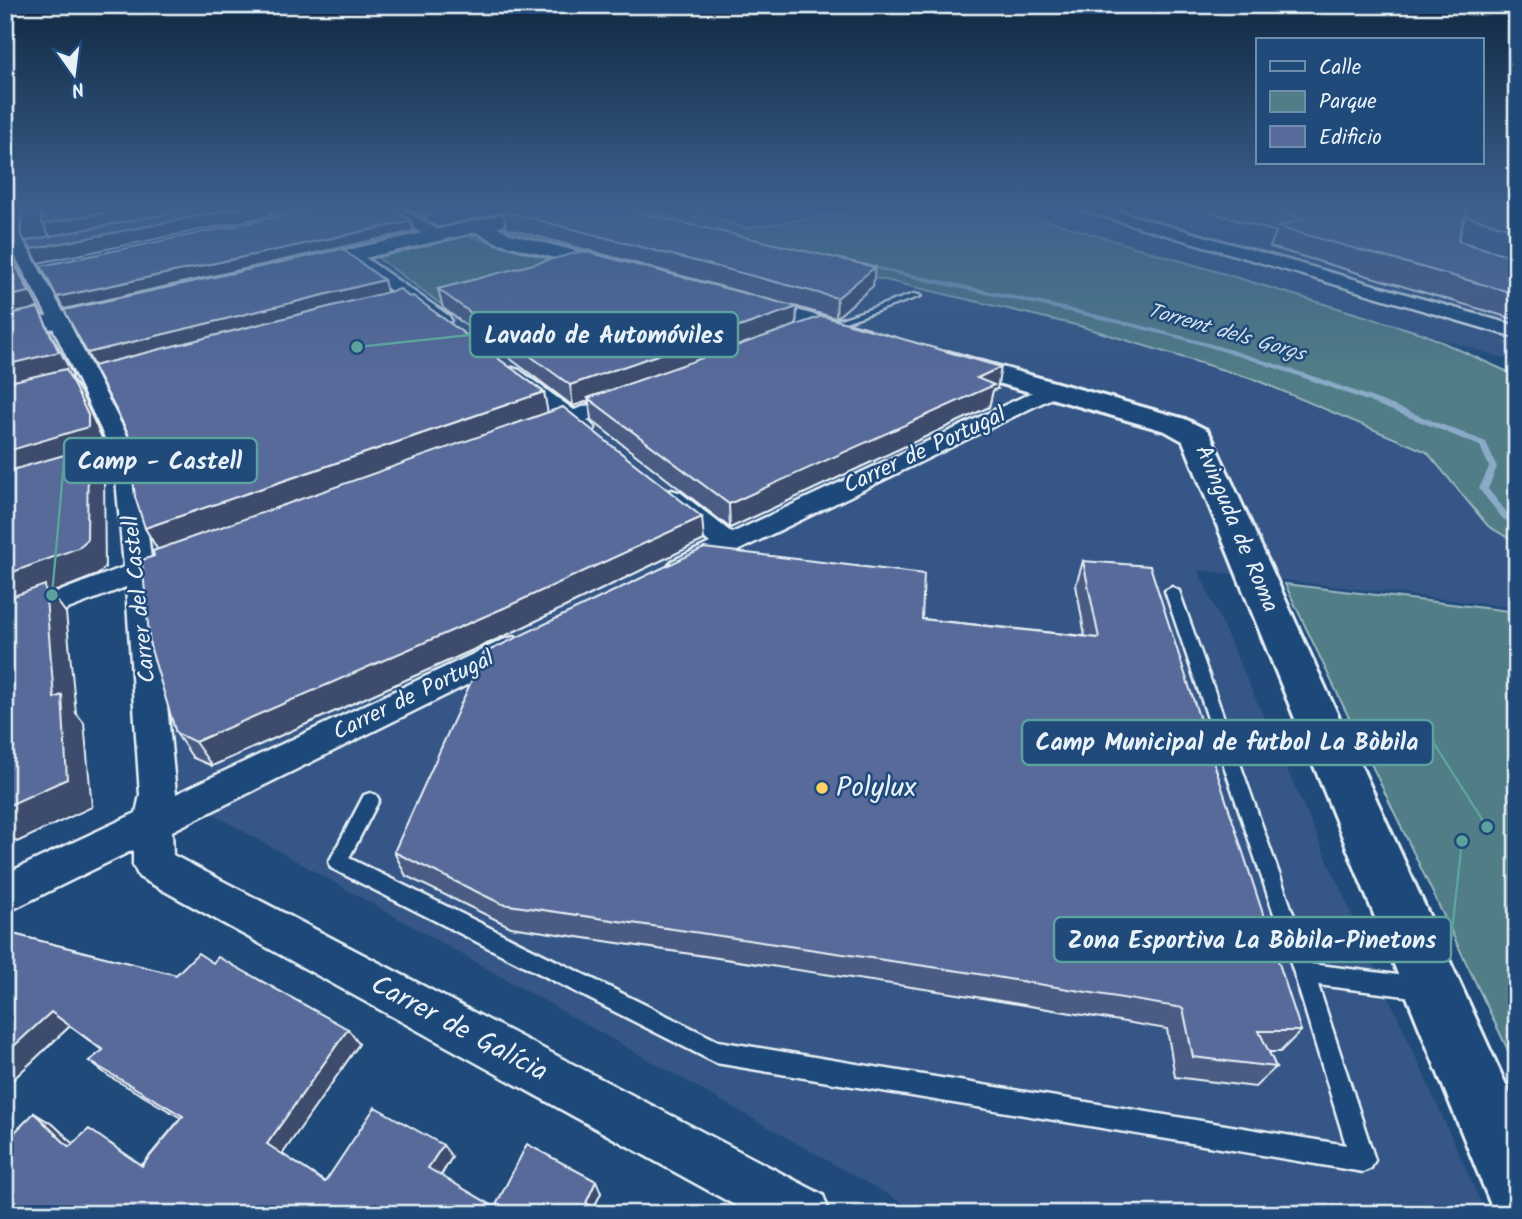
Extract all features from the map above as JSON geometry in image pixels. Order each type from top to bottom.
[{"type":"street","name":"Carrer del Castell","points":[[29,264],[126,457],[158,795],[153,821]]},
{"type":"street","points":[[282,271],[314,264]]},
{"type":"street","points":[[366,264],[456,330]]},
{"type":"street","points":[[599,264],[636,274]]},
{"type":"street","points":[[1278,264],[1517,332]]},
{"type":"street","points":[[389,304],[413,298]]},
{"type":"street","name":"Avinguda de Roma","points":[[728,299],[810,332],[900,346],[1175,425],[1196,436],[1517,1186]]},
{"type":"street","points":[[5,332],[139,302]]},
{"type":"street","points":[[498,363],[607,446]]},
{"type":"street","name":"Carrer de Portugal","points":[[654,580],[1050,390]]},
{"type":"street","points":[[514,439],[641,393]]},
{"type":"street","points":[[5,493],[126,457]]},
{"type":"street","points":[[658,487],[729,544]]},
{"type":"street","points":[[5,623],[174,559]]},
{"type":"street","name":"Carrer de Portugal","points":[[5,894],[541,635]]},
{"type":"street","name":"Carrer de Galícia","points":[[153,821],[153,865],[804,1214]]},
{"type":"lane","points":[[810,332],[917,296]]},
{"type":"lane","points":[[370,800],[338,862],[716,1052],[1363,1160],[1304,973],[1172,592]]},
{"type":"lane","points":[[1304,973],[1433,990]]},
{"type":"shaded area","points":[[312,264],[816,264],[1080,326],[1256,380],[1427,452],[1488,526],[1517,543],[1517,608],[1198,570],[1486,1214],[922,1214],[179,795],[136,447],[71,323]]},
{"type":"shaded area","points":[[1191,264],[1517,264],[1517,362]]},
{"type":"green space","points":[[387,264],[567,264],[585,269],[446,308]]},
{"type":"green space","points":[[816,264],[1191,264],[1424,334],[1517,376],[1517,543],[1488,526],[1427,452],[1256,380],[1080,326]]},
{"type":"green space","points":[[1285,584],[1517,612],[1517,1069]]},
{"type":"building","points":[[5,264],[15,264],[29,292],[5,297]]},
{"type":"building","points":[[51,264],[211,264],[57,297],[41,266]]},
{"type":"building","points":[[274,264],[362,264],[384,280],[87,353],[64,310]]},
{"type":"building","points":[[534,264],[632,264],[797,307],[570,385],[438,289]]},
{"type":"building","points":[[706,264],[861,264],[875,267],[837,298]]},
{"type":"building","points":[[1410,264],[1517,264],[1517,294]]},
{"type":"building","points":[[400,289],[544,392],[145,528],[135,497],[128,433],[93,366]]},
{"type":"building","points":[[38,308],[59,352],[5,365],[5,315]]},
{"type":"building","points":[[822,316],[1001,367],[977,378],[994,385],[729,504],[588,398]]},
{"type":"building","points":[[66,369],[88,415],[88,427],[5,452],[5,383]]},
{"type":"building","points":[[563,407],[702,517],[504,608],[195,742],[176,733],[150,646],[142,560],[154,556],[153,551]]},
{"type":"building","points":[[88,448],[87,540],[78,548],[5,575],[5,472]]},
{"type":"building","name":"Polylux","points":[[704,548],[924,574],[922,619],[1099,638],[1083,561],[1150,566],[1301,1031],[1259,1031],[1276,1067],[1193,1057],[1183,1008],[966,972],[502,904],[394,852],[484,653]]},
{"type":"building","points":[[45,585],[54,698],[62,695],[67,779],[5,807],[5,599]]},
{"type":"building","points":[[5,932],[176,975],[198,953],[213,963],[218,957],[348,1029],[267,1144],[325,1182],[375,1107],[443,1145],[428,1168],[495,1207],[527,1144],[596,1181],[586,1203],[606,1214],[29,1214],[5,1194],[5,1142],[34,1113],[69,1147],[89,1129],[142,1166],[183,1116],[89,1061],[103,1050],[51,1012],[5,1054]]},
{"type":"waterway","name":"Torrent dels Gorgs","points":[[861,265],[1182,338],[1297,373],[1409,414],[1483,444],[1493,467],[1483,489],[1506,517],[1517,522]]},
{"type":"place","name":"Lavado de Automóviles","points":[[357,347]]},
{"type":"place","name":"Camp - Castell","points":[[52,595]]},
{"type":"place","name":"Polylux","points":[[822,788]]},
{"type":"place","name":"Camp Municipal de futbol La Bòbila","points":[[1487,827]]},
{"type":"place","name":"Zona Esportiva La Bòbila-Pinetons","points":[[1462,841]]}]
